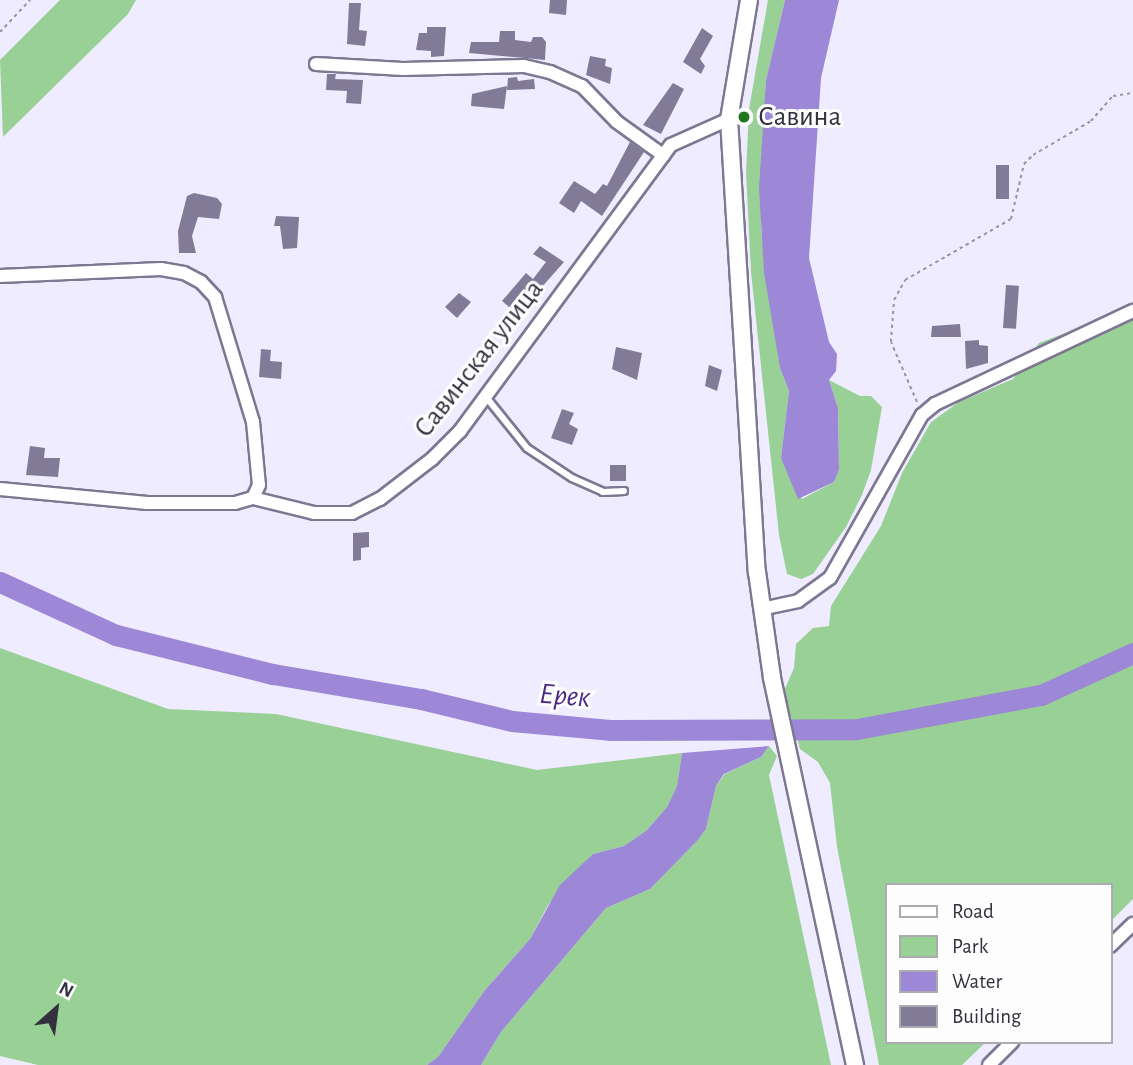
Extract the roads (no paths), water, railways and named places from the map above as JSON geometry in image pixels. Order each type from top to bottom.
[{"type":"street","points":[[749,0],[729,119],[761,609],[772,678],[855,1065]]},
{"type":"street","points":[[316,64],[403,69],[524,66],[551,72],[582,86],[617,122],[663,155]]},
{"type":"street","name":"Савинская улица","points":[[0,489],[147,503],[235,503],[253,498],[314,513],[352,513],[380,499],[432,460],[486,397],[663,155],[683,136],[729,119]]},
{"type":"street","points":[[0,276],[161,269],[184,273],[201,282],[215,298],[253,422],[259,485],[253,498]]},
{"type":"street","points":[[761,609],[798,601],[830,578],[922,415],[935,404],[1133,311]]},
{"type":"street","points":[[1112,944],[1133,924]]},
{"type":"street","points":[[989,1065],[1010,1044]]},
{"type":"lane","points":[[486,397],[527,448],[572,478],[603,492],[624,491]]},
{"type":"water","points":[[785,0],[839,0],[821,78],[809,258],[829,342],[837,354],[836,371],[829,380],[838,408],[839,470],[834,482],[798,499],[781,458],[789,391],[780,368],[764,273],[759,188],[766,80]]},
{"type":"water","points":[[769,746],[761,757],[724,774],[716,786],[706,829],[697,841],[650,889],[606,908],[501,1032],[481,1065],[427,1065],[438,1057],[485,990],[530,939],[560,885],[593,854],[624,846],[647,830],[667,807],[677,786],[682,753]]},
{"type":"waterway","name":"Ерек","points":[[0,582],[116,635],[273,674],[421,699],[512,721],[610,730],[857,729],[1041,695],[1133,653]]},
{"type":"place","name":"Савина","points":[[744,117]]}]
